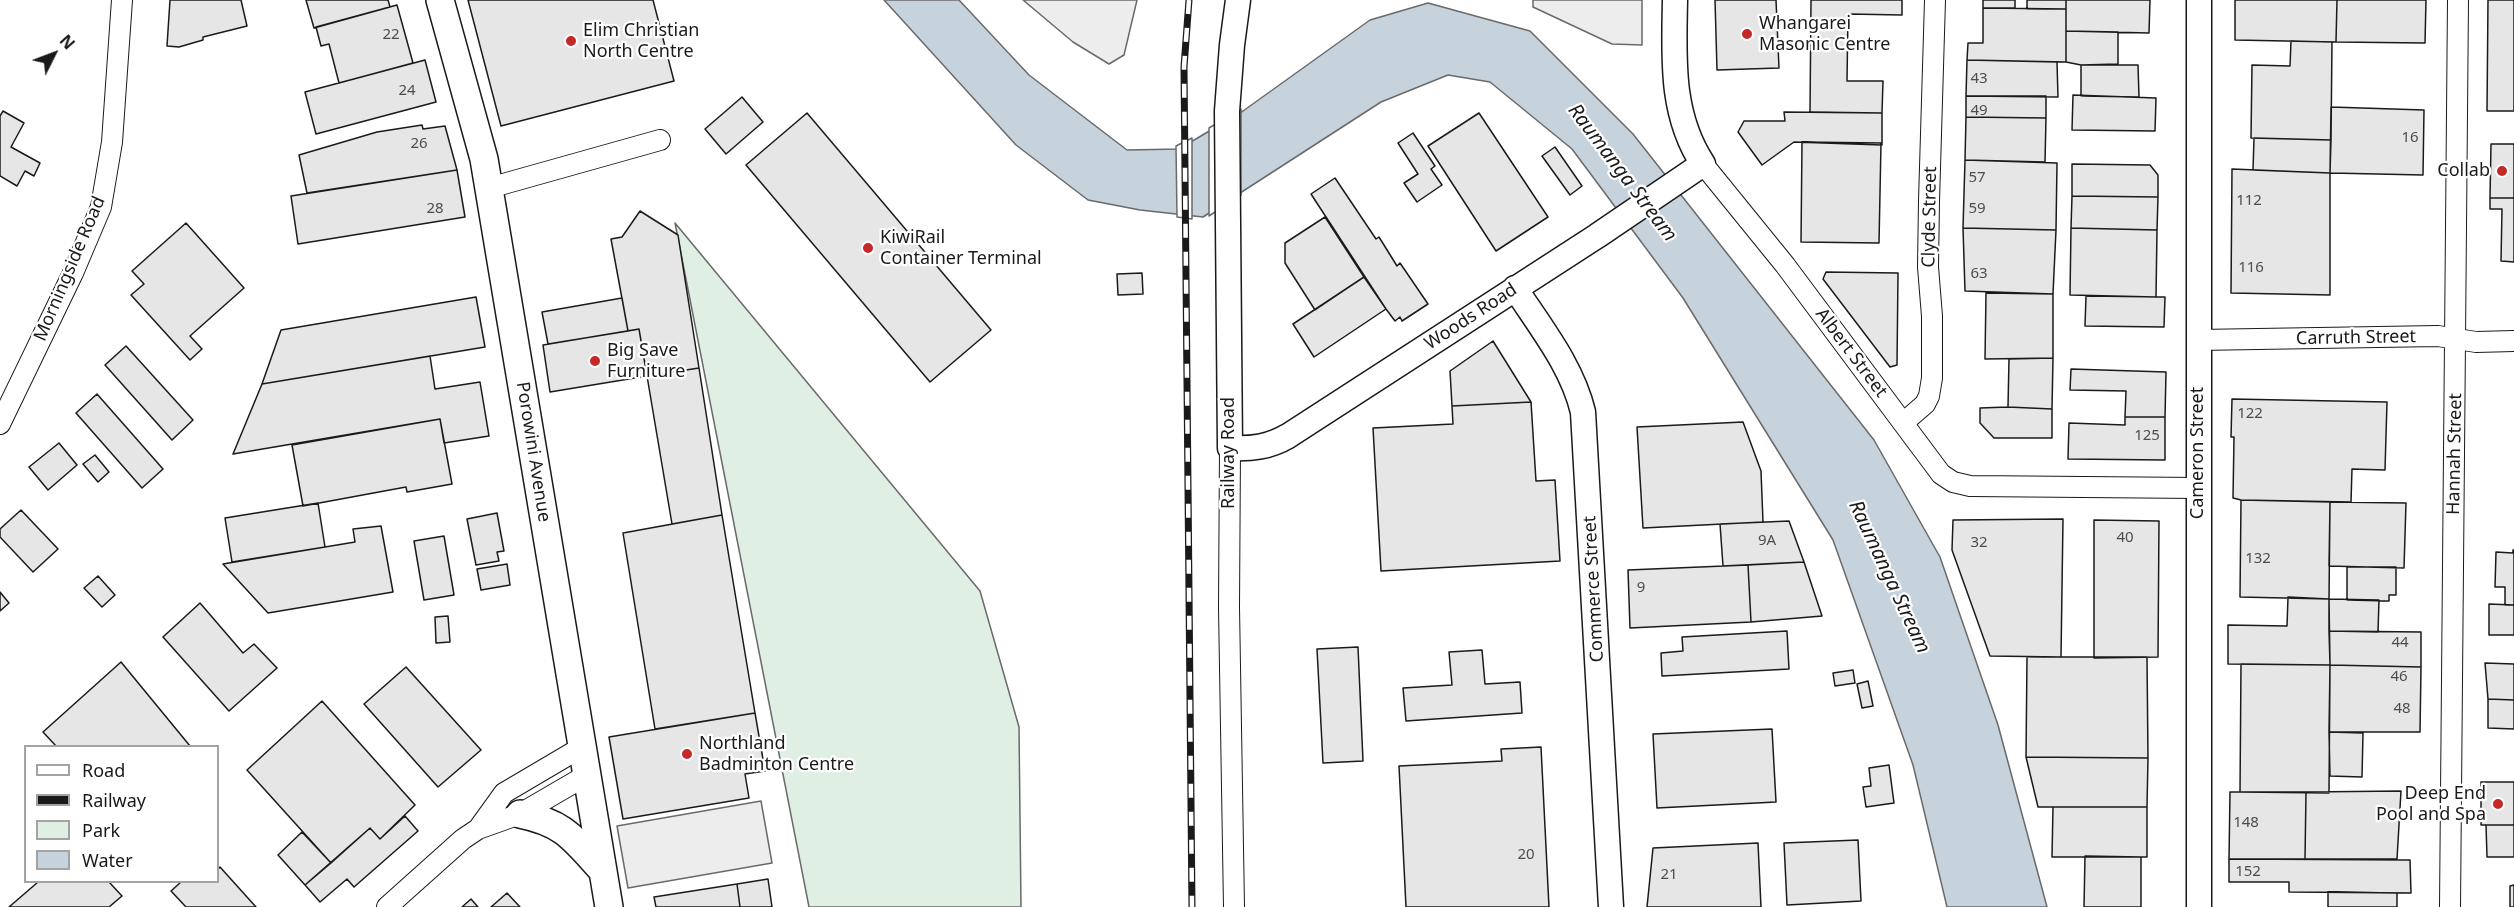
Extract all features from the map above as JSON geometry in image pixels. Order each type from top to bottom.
[{"type":"main road","name":"Porowini Avenue","points":[[440,0],[484,159],[609,907]]},
{"type":"main road","points":[[520,814],[542,819],[568,832],[602,870]]},
{"type":"street","name":"Morningside Road","points":[[0,424],[73,273],[101,207],[112,142],[122,0]]},
{"type":"street","name":"Railway Road","points":[[1234,907],[1229,607],[1227,111],[1238,0]]},
{"type":"street","name":"Albert Street","points":[[1675,0],[1674,57],[1679,106],[1686,133],[1703,164],[1785,265],[1941,474],[1953,482],[1962,484],[2198,488]]},
{"type":"street","name":"Clyde Street","points":[[1903,423],[1925,404],[1932,378],[1928,223],[1935,0]]},
{"type":"street","name":"Cameron Street","points":[[2199,0],[2199,907]]},
{"type":"street","name":"Hannah Street","points":[[2450,907],[2458,0]]},
{"type":"street","points":[[489,188],[660,140]]},
{"type":"street","name":"Woods Road","points":[[1230,448],[1254,448],[1282,439],[1597,236],[1703,164]]},
{"type":"street","name":"Commerce Street","points":[[1515,288],[1567,369],[1577,388],[1582,412],[1611,907]]},
{"type":"street","name":"Carruth Street","points":[[2198,339],[2438,336],[2476,342],[2514,341]]},
{"type":"street","points":[[478,829],[504,793],[582,747]]},
{"type":"street","points":[[387,907],[463,839],[478,829],[520,814],[587,776]]},
{"type":"green space","points":[[675,223],[980,591],[1019,727],[1021,907],[809,907]]},
{"type":"shaded area","points":[[1023,0],[1137,0],[1124,55],[1109,64],[1073,42]]},
{"type":"shaded area","points":[[1533,0],[1642,0],[1642,45],[1612,44],[1533,7]]},
{"type":"shaded area","name":"Northland Badminton Centre","points":[[761,801],[772,863],[628,888],[617,826]]},
{"type":"water","name":"Raumanga Stream","points":[[884,0],[959,0],[1029,75],[1127,150],[1179,149],[1243,111],[1370,20],[1428,3],[1530,31],[1633,134],[1874,440],[1940,557],[1998,725],[2047,907],[1947,907],[1913,765],[1833,540],[1683,298],[1572,149],[1490,82],[1448,75],[1381,102],[1203,217],[1140,210],[1088,200],[1016,145]]},
{"type":"pier","points":[[1241,109],[1241,195],[1209,216],[1209,128]]},
{"type":"pier","points":[[1192,138],[1192,219],[1177,217],[1176,146]]},
{"type":"building","points":[[170,0],[241,0],[247,26],[203,37],[203,40],[179,47],[167,46]]},
{"type":"building","points":[[306,0],[388,0],[390,7],[314,28]]},
{"type":"building","name":"Elim Christian North Centre","points":[[468,0],[653,0],[674,81],[501,126]]},
{"type":"building","name":"Whangarei Masonic Centre","points":[[1715,0],[1776,0],[1779,68],[1717,70]]},
{"type":"building","points":[[1811,0],[1902,0],[1902,15],[1848,14],[1847,81],[1883,81],[1882,113],[1810,112]]},
{"type":"building","points":[[1983,0],[2015,0],[2015,8],[1983,8]]},
{"type":"building","points":[[2027,0],[2066,0],[2066,9],[2027,9]]},
{"type":"building","points":[[2066,0],[2150,0],[2149,33],[2066,31]]},
{"type":"building","points":[[2235,0],[2337,0],[2336,42],[2235,40]]},
{"type":"building","points":[[2337,0],[2426,0],[2425,43],[2336,42]]},
{"type":"building","points":[[2488,0],[2514,0],[2514,111],[2487,111]]},
{"type":"building","points":[[397,5],[413,63],[339,83],[329,44],[321,46],[316,27]]},
{"type":"building","points":[[1983,8],[2066,9],[2066,62],[1967,60],[1968,43],[1983,43]]},
{"type":"building","points":[[2066,31],[2118,32],[2118,64],[2081,65],[2066,62]]},
{"type":"building","points":[[2291,41],[2332,42],[2331,140],[2251,138],[2252,65],[2290,66]]},
{"type":"building","points":[[425,60],[436,102],[316,134],[305,92]]},
{"type":"building","points":[[1967,60],[2057,62],[2058,97],[1966,96]]},
{"type":"building","points":[[2081,65],[2138,65],[2139,97],[2081,96]]},
{"type":"building","points":[[2073,95],[2156,98],[2155,131],[2072,130]]},
{"type":"building","points":[[1966,96],[2046,96],[2046,118],[1966,117]]},
{"type":"building","points":[[742,97],[763,122],[726,154],[705,129]]},
{"type":"building","points":[[2331,107],[2424,110],[2423,175],[2330,173]]},
{"type":"building","points":[[3,111],[24,123],[11,147],[40,163],[34,176],[25,171],[17,186],[0,176],[0,116]]},
{"type":"building","points":[[1784,112],[1882,113],[1882,145],[1794,142],[1762,165],[1738,132],[1744,121],[1785,121]]},
{"type":"building","name":"KiwiRail Container Terminal","points":[[807,113],[991,330],[930,382],[746,165]]},
{"type":"building","points":[[1479,113],[1548,217],[1496,251],[1428,146]]},
{"type":"building","points":[[1966,117],[2046,118],[2045,162],[1965,160]]},
{"type":"building","points":[[422,125],[423,129],[445,126],[457,170],[307,193],[299,155],[377,132]]},
{"type":"building","points":[[1413,133],[1435,166],[1431,169],[1442,185],[1417,202],[1404,183],[1418,174],[1398,143]]},
{"type":"building","points":[[2254,138],[2331,140],[2330,173],[2253,170]]},
{"type":"building","points":[[1802,142],[1881,143],[1879,243],[1801,242]]},
{"type":"building","points":[[2491,144],[2514,144],[2514,198],[2490,198]]},
{"type":"building","points":[[1555,147],[1582,186],[1570,195],[1542,156]]},
{"type":"building","points":[[1965,160],[2057,163],[2056,230],[1963,228]]},
{"type":"building","points":[[2072,164],[2150,165],[2158,175],[2158,197],[2072,196]]},
{"type":"building","points":[[2232,169],[2330,173],[2330,295],[2231,293]]},
{"type":"building","points":[[457,170],[465,217],[298,244],[291,196]]},
{"type":"building","points":[[1335,178],[1376,239],[1379,237],[1397,266],[1400,263],[1428,304],[1402,321],[1400,317],[1395,321],[1386,309],[1311,194]]},
{"type":"building","points":[[2072,196],[2158,197],[2157,230],[2071,228]]},
{"type":"building","points":[[2490,198],[2514,198],[2514,262],[2501,261],[2502,209],[2490,209]]},
{"type":"building","points":[[640,211],[678,235],[699,368],[647,376],[639,329],[628,331],[611,239],[622,237]]},
{"type":"building","points":[[1325,217],[1364,277],[1315,310],[1285,263],[1285,243]]},
{"type":"building","points":[[186,223],[244,288],[190,336],[202,349],[190,360],[131,295],[144,284],[132,271]]},
{"type":"building","points":[[1963,228],[2056,230],[2053,294],[1965,291]]},
{"type":"building","points":[[2071,228],[2157,230],[2156,297],[2070,295]]},
{"type":"building","points":[[1826,272],[1898,273],[1897,365],[1890,367],[1823,279]]},
{"type":"building","points":[[1142,273],[1143,294],[1118,295],[1117,274]]},
{"type":"building","points":[[1364,277],[1386,309],[1314,357],[1293,324]]},
{"type":"building","points":[[1986,293],[2053,294],[2053,358],[1985,359]]},
{"type":"building","points":[[2086,296],[2165,297],[2164,327],[2085,326]]},
{"type":"building","points":[[476,297],[485,347],[262,384],[281,330]]},
{"type":"building","points":[[622,298],[628,331],[548,344],[542,312]]},
{"type":"building","name":"Big Save Furniture","points":[[639,329],[647,376],[550,392],[543,345]]},
{"type":"building","points":[[1493,341],[1531,402],[1452,406],[1450,371]]},
{"type":"building","points":[[126,346],[193,420],[172,440],[105,365]]},
{"type":"building","points":[[430,356],[435,389],[480,382],[489,436],[444,443],[440,419],[233,454],[262,384]]},
{"type":"building","points":[[2053,358],[2052,409],[2008,407],[2009,359]]},
{"type":"building","points":[[699,368],[722,515],[672,524],[647,376]]},
{"type":"building","points":[[2071,369],[2166,372],[2165,417],[2125,417],[2126,391],[2070,390]]},
{"type":"building","points":[[97,394],[163,469],[142,488],[76,413]]},
{"type":"building","points":[[2232,399],[2387,402],[2385,470],[2352,469],[2351,502],[2233,498]]},
{"type":"building","points":[[1531,402],[1536,481],[1555,480],[1560,561],[1381,571],[1373,428],[1453,424],[1452,406]]},
{"type":"building","points":[[1980,408],[2052,409],[2052,438],[1994,438],[1980,423]]},
{"type":"building","points":[[2125,417],[2165,417],[2165,460],[2068,459],[2069,423],[2125,425]]},
{"type":"building","points":[[440,419],[452,484],[407,492],[406,487],[303,506],[292,445]]},
{"type":"building","points":[[1743,422],[1761,471],[1763,522],[1643,528],[1637,427]]},
{"type":"building","points":[[59,443],[77,465],[48,490],[29,467]]},
{"type":"building","points":[[95,455],[109,472],[98,482],[83,464]]},
{"type":"building","points":[[2241,500],[2330,502],[2329,599],[2240,597]]},
{"type":"building","points":[[2330,502],[2406,503],[2404,568],[2329,566]]},
{"type":"building","points":[[318,503],[325,547],[232,562],[225,518]]},
{"type":"building","points":[[21,510],[58,549],[33,572],[0,537],[0,529]]},
{"type":"building","points":[[497,513],[504,551],[497,552],[499,561],[476,565],[467,519]]},
{"type":"building","points":[[722,515],[755,713],[655,729],[623,533]]},
{"type":"building","points":[[2063,519],[2061,657],[1990,656],[1952,550],[1953,520]]},
{"type":"building","points":[[2094,520],[2159,521],[2158,657],[2094,658]]},
{"type":"building","points":[[1789,521],[1804,562],[1723,566],[1720,524]]},
{"type":"building","points":[[381,526],[393,592],[268,613],[223,564],[355,542],[353,529]]},
{"type":"building","points":[[444,536],[454,595],[424,600],[414,541]]},
{"type":"building","points":[[2513,550],[2514,605],[2505,605],[2505,587],[2495,587],[2496,552],[2513,553]]},
{"type":"building","points":[[1804,562],[1822,616],[1751,622],[1748,565]]},
{"type":"building","points":[[507,564],[510,585],[481,590],[477,569]]},
{"type":"building","points":[[1748,565],[1751,622],[1630,628],[1628,570]]},
{"type":"building","points":[[2347,567],[2396,567],[2396,595],[2389,595],[2389,601],[2347,600]]},
{"type":"building","points":[[98,576],[115,595],[102,607],[84,588]]},
{"type":"building","points":[[0,592],[9,603],[0,611]]},
{"type":"building","points":[[2288,597],[2329,599],[2330,665],[2228,664],[2228,625],[2287,626]]},
{"type":"building","points":[[2329,599],[2379,600],[2378,632],[2329,631]]},
{"type":"building","points":[[200,603],[243,653],[254,644],[277,668],[229,711],[163,637]]},
{"type":"building","points":[[2489,604],[2514,605],[2514,635],[2489,635]]},
{"type":"building","points":[[448,616],[450,642],[436,643],[435,617]]},
{"type":"building","points":[[1787,631],[1789,669],[1662,676],[1661,653],[1683,651],[1682,637]]},
{"type":"building","points":[[2329,631],[2421,632],[2421,667],[2330,665]]},
{"type":"building","points":[[1358,647],[1363,761],[1323,763],[1317,649]]},
{"type":"building","points":[[1482,650],[1485,684],[1520,682],[1522,713],[1406,721],[1403,688],[1452,685],[1449,652]]},
{"type":"building","points":[[2027,657],[2147,657],[2148,758],[2026,757]]},
{"type":"building","points":[[121,662],[189,745],[55,745],[43,732]]},
{"type":"building","points":[[2485,663],[2514,664],[2514,700],[2488,699]]},
{"type":"building","points":[[2241,664],[2330,665],[2329,793],[2240,792]]},
{"type":"building","points":[[2330,665],[2421,667],[2420,732],[2329,732]]},
{"type":"building","points":[[406,667],[481,750],[438,787],[364,704]]},
{"type":"building","points":[[1853,670],[1855,683],[1835,686],[1833,673]]},
{"type":"building","points":[[1868,681],[1873,706],[1862,708],[1857,684]]},
{"type":"building","points":[[2488,699],[2514,700],[2514,729],[2488,728]]},
{"type":"building","points":[[322,701],[415,805],[380,839],[370,828],[331,863],[247,770]]},
{"type":"building","name":"Northland Badminton Centre","points":[[755,713],[765,771],[745,774],[749,798],[623,819],[609,737]]},
{"type":"building","points":[[1772,729],[1776,802],[1657,808],[1653,734]]},
{"type":"building","points":[[2329,732],[2363,733],[2362,777],[2330,776]]},
{"type":"building","points":[[1541,747],[1549,907],[1406,907],[1399,766],[1502,761],[1501,749]]},
{"type":"building","points":[[2026,757],[2148,758],[2147,807],[2038,807]]},
{"type":"building","points":[[1889,765],[1894,803],[1866,807],[1863,787],[1871,786],[1869,768]]},
{"type":"building","name":"Deep End Pool and Spa","points":[[2481,782],[2514,782],[2514,825],[2481,825]]},
{"type":"building","points":[[2401,791],[2397,859],[2305,859],[2306,792]]},
{"type":"building","points":[[2230,792],[2306,792],[2305,859],[2229,859]]},
{"type":"building","points":[[2053,807],[2147,807],[2147,857],[2052,857]]},
{"type":"building","points":[[405,816],[418,831],[354,887],[347,879],[320,902],[305,885],[370,828],[380,839]]},
{"type":"building","points":[[2486,825],[2514,825],[2514,857],[2487,857]]},
{"type":"building","points":[[302,832],[331,863],[305,885],[278,855]]},
{"type":"building","points":[[1858,840],[1861,901],[1787,905],[1784,843]]},
{"type":"building","points":[[1758,843],[1761,907],[1647,907],[1653,848]]},
{"type":"building","points":[[2085,856],[2141,857],[2141,907],[2084,907]]},
{"type":"building","points":[[2229,859],[2410,860],[2411,893],[2289,892],[2289,882],[2229,882]]},
{"type":"building","points":[[219,868],[256,907],[186,907],[171,891],[180,883],[219,883]]},
{"type":"building","points":[[768,879],[772,907],[740,907],[737,884]]},
{"type":"building","points":[[37,883],[110,883],[122,896],[109,907],[9,907]]},
{"type":"building","points":[[737,884],[740,907],[656,907],[654,897]]},
{"type":"building","points":[[2514,885],[2514,907],[2510,907],[2510,886]]},
{"type":"building","points":[[2328,892],[2397,893],[2397,907],[2328,907]]},
{"type":"building","points":[[507,893],[520,907],[491,907]]},
{"type":"building","points":[[471,899],[478,907],[462,907]]},
{"type":"railway","points":[[1189,0],[1184,67],[1192,907]]},
{"type":"place","name":"Whangarei Masonic Centre","points":[[1747,34]]},
{"type":"place","name":"Elim Christian North Centre","points":[[571,41]]},
{"type":"place","name":"Collab","points":[[2502,171]]},
{"type":"place","name":"KiwiRail Container Terminal","points":[[868,248]]},
{"type":"place","name":"Big Save Furniture","points":[[595,361]]},
{"type":"place","name":"Northland Badminton Centre","points":[[687,754]]},
{"type":"place","name":"Deep End Pool and Spa","points":[[2498,804]]}]
